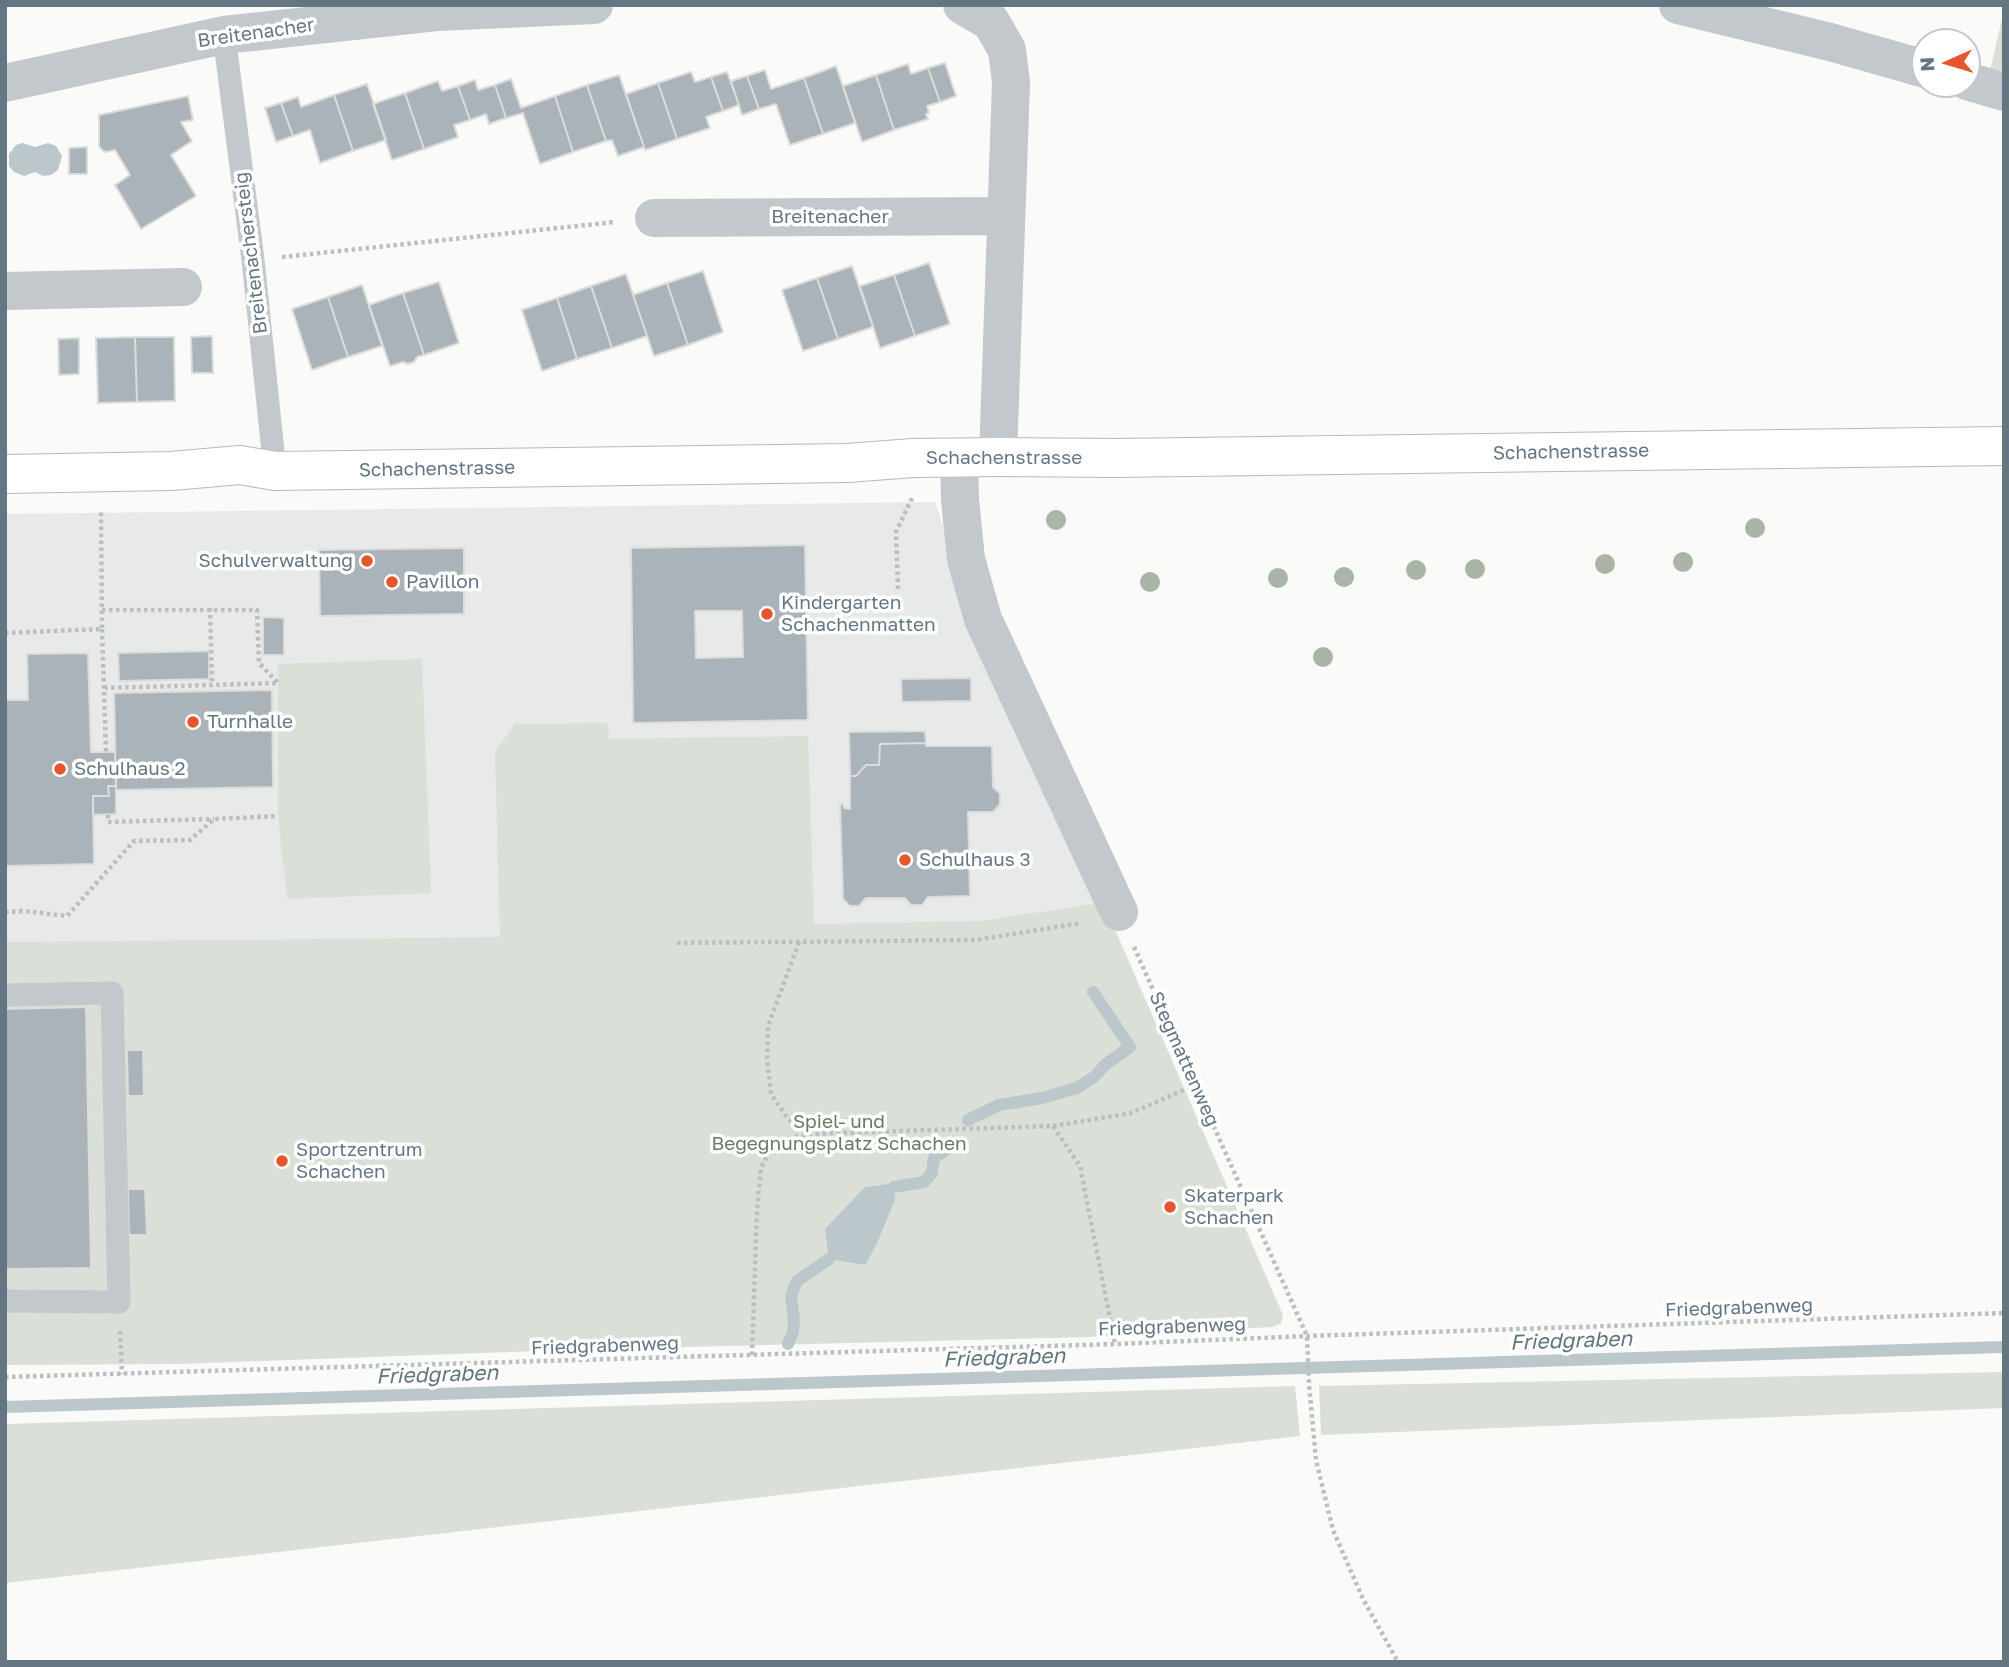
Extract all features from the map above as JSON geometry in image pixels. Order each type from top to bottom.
[{"type":"street","name":"Breitenacher","points":[[5,83],[224,34],[437,12],[594,5]]},
{"type":"street","points":[[962,5],[991,22],[1007,51],[1012,82],[998,457]]},
{"type":"street","points":[[1678,5],[1911,65]]},
{"type":"street","points":[[1981,85],[2004,92]]},
{"type":"street","name":"Breitenacher","points":[[654,218],[1006,216]]},
{"type":"street","points":[[5,290],[183,287]]},
{"type":"street","name":"Schachenstrasse","points":[[5,474],[171,471],[240,465],[275,471],[847,463],[913,458],[1115,458],[2004,446]]},
{"type":"street","points":[[959,458],[966,559],[983,618],[1119,912]]},
{"type":"lane","name":"Breitenachersteig","points":[[224,34],[253,260],[275,471]]},
{"type":"lane","points":[[5,995],[111,993],[119,1302],[5,1301]]},
{"type":"path","points":[[253,260],[654,218]]},
{"type":"path","points":[[898,589],[896,532],[914,495],[914,489]]},
{"type":"path","points":[[101,503],[106,752]]},
{"type":"path","points":[[210,608],[212,685]]},
{"type":"path","points":[[102,610],[257,610],[258,663],[278,683],[105,688]]},
{"type":"path","points":[[5,633],[102,629]]},
{"type":"path","points":[[108,814],[108,822],[278,816]]},
{"type":"path","points":[[5,912],[24,911],[67,916],[134,841],[190,840],[215,819]]},
{"type":"path","points":[[677,943],[976,940],[1077,924],[1119,912]]},
{"type":"path","name":"Stegmattenweg","points":[[1119,912],[1307,1336],[1316,1460],[1333,1530],[1363,1599],[1398,1662]]},
{"type":"path","points":[[799,942],[768,1026],[767,1059],[771,1094],[788,1119],[808,1134]]},
{"type":"path","points":[[752,1355],[761,1168],[775,1142],[808,1134],[1053,1126],[1131,1113],[1195,1086]]},
{"type":"path","points":[[1053,1126],[1080,1166],[1115,1344]]},
{"type":"path","points":[[119,1302],[122,1374]]},
{"type":"path","name":"Friedgrabenweg","points":[[5,1377],[1115,1344],[2004,1313]]},
{"type":"shaded area","points":[[23,143],[35,147],[48,143],[56,146],[62,156],[58,170],[43,176],[35,172],[24,176],[14,172],[9,166],[9,154],[16,145]]},
{"type":"shaded area","points":[[935,502],[961,580],[1103,902],[981,921],[500,937],[5,942],[5,514]]},
{"type":"shaded area","points":[[888,1184],[894,1187],[895,1200],[865,1265],[829,1259],[825,1229],[865,1187]]},
{"type":"green space","points":[[2004,10],[2004,79],[1989,75]]},
{"type":"green space","points":[[422,659],[431,893],[287,899],[278,816],[278,664]]},
{"type":"green space","name":"Spiel- und Begegnungsplatz Schachen","points":[[608,723],[609,739],[808,736],[814,924],[981,921],[1103,902],[1283,1315],[1281,1323],[1273,1327],[1091,1337],[565,1350],[179,1364],[5,1365],[5,942],[500,937],[495,752],[515,724]]},
{"type":"green space","points":[[2004,1372],[2004,1408],[1321,1435],[1319,1386]]},
{"type":"green space","points":[[1295,1386],[1300,1436],[5,1583],[5,1424]]},
{"type":"building","points":[[945,63],[956,96],[940,102],[928,68]]},
{"type":"building","points":[[908,64],[911,74],[928,68],[940,102],[927,106],[928,119],[894,130],[876,75]]},
{"type":"building","points":[[836,66],[855,123],[823,134],[804,78]]},
{"type":"building","points":[[765,70],[771,89],[804,78],[823,134],[790,145],[776,104],[759,109],[747,76]]},
{"type":"building","points":[[691,72],[695,82],[711,77],[723,111],[706,117],[710,128],[677,139],[658,83]]},
{"type":"building","points":[[727,72],[739,105],[723,111],[711,77]]},
{"type":"building","points":[[619,75],[644,147],[618,156],[612,140],[606,141],[587,85]]},
{"type":"building","points":[[876,75],[894,130],[862,142],[843,86]]},
{"type":"building","points":[[747,76],[759,109],[742,115],[731,81]]},
{"type":"building","points":[[511,79],[521,108],[555,96],[573,152],[540,164],[523,113],[506,118],[495,85]]},
{"type":"building","points":[[475,80],[478,90],[495,85],[506,118],[489,124],[486,114],[470,120],[458,86]]},
{"type":"building","points":[[438,81],[442,91],[458,86],[470,120],[454,125],[458,137],[424,149],[405,93]]},
{"type":"building","points":[[658,83],[677,139],[645,150],[626,94]]},
{"type":"building","points":[[367,84],[386,140],[353,151],[334,95]]},
{"type":"building","points":[[587,85],[606,141],[573,152],[555,96]]},
{"type":"building","points":[[405,93],[424,149],[392,160],[373,104]]},
{"type":"building","points":[[334,95],[353,151],[320,163],[310,130],[293,136],[281,103],[298,97],[301,107]]},
{"type":"building","points":[[188,96],[193,120],[181,122],[192,141],[171,155],[196,196],[141,229],[115,185],[130,175],[115,150],[106,152],[99,146],[99,115]]},
{"type":"building","points":[[281,103],[293,136],[276,142],[265,108]]},
{"type":"building","points":[[87,147],[87,174],[69,174],[69,148]]},
{"type":"building","points":[[929,263],[950,324],[915,336],[894,275]]},
{"type":"building","points":[[852,266],[873,327],[838,339],[817,278]]},
{"type":"building","points":[[703,271],[723,332],[688,345],[667,283]]},
{"type":"building","points":[[626,274],[647,336],[612,348],[591,286]]},
{"type":"building","points":[[894,275],[915,336],[880,348],[860,286]]},
{"type":"building","points":[[817,278],[838,339],[803,351],[782,290]]},
{"type":"building","points":[[439,282],[459,343],[424,355],[403,293]]},
{"type":"building","points":[[667,283],[688,345],[654,356],[633,295]]},
{"type":"building","points":[[362,285],[382,346],[348,357],[328,297]]},
{"type":"building","points":[[591,286],[612,348],[577,359],[557,298]]},
{"type":"building","points":[[403,293],[424,355],[408,364],[403,362],[390,366],[369,305]]},
{"type":"building","points":[[328,297],[348,357],[312,370],[292,309]]},
{"type":"building","points":[[557,298],[577,359],[542,371],[522,310]]},
{"type":"building","points":[[212,336],[213,373],[192,373],[191,337]]},
{"type":"building","points":[[135,337],[137,402],[98,403],[96,338]]},
{"type":"building","points":[[135,337],[174,337],[175,401],[137,402]]},
{"type":"building","points":[[79,338],[79,374],[59,375],[58,339]]},
{"type":"building","points":[[805,545],[808,720],[633,723],[631,548]],"holes":[[[695,611],[742,611],[743,657],[696,658]]]},
{"type":"building","name":"Pavillon","points":[[464,548],[464,614],[320,616],[319,550]]},
{"type":"building","points":[[263,617],[284,618],[284,655],[263,655]]},
{"type":"building","points":[[209,651],[209,679],[119,681],[118,653]]},
{"type":"building","name":"Schulhaus 2","points":[[88,653],[91,752],[115,752],[116,786],[108,786],[109,796],[93,796],[94,864],[5,866],[5,700],[28,700],[27,654]]},
{"type":"building","points":[[971,678],[971,701],[902,702],[901,679]]},
{"type":"building","name":"Turnhalle","points":[[272,690],[273,787],[116,790],[114,693]]},
{"type":"building","points":[[925,731],[926,743],[880,744],[879,765],[866,765],[856,776],[850,776],[849,732]]},
{"type":"building","name":"Schulhaus 3","points":[[926,743],[926,746],[992,746],[993,787],[1000,794],[1000,804],[993,812],[968,812],[970,896],[928,897],[922,905],[911,905],[905,898],[866,898],[859,906],[850,906],[843,899],[840,804],[850,809],[850,776],[856,776],[866,765],[879,765],[880,744]]},
{"type":"building","points":[[108,786],[116,786],[116,814],[93,815],[93,796],[109,796]]},
{"type":"building","points":[[86,1007],[91,1268],[5,1269],[5,1009]]},
{"type":"building","points":[[127,1050],[143,1050],[144,1096],[128,1096]]},
{"type":"building","points":[[128,1189],[145,1189],[147,1235],[129,1235]]},
{"type":"waterway","points":[[968,1120],[999,1105],[1042,1098],[1077,1088],[1130,1047],[1093,992]]},
{"type":"waterway","points":[[894,1187],[924,1182],[932,1173],[934,1158],[956,1143]]},
{"type":"waterway","points":[[788,1344],[794,1320],[791,1296],[797,1281],[829,1259]]},
{"type":"waterway","name":"Friedgraben","points":[[5,1407],[2004,1347]]},
{"type":"place","name":"Schulverwaltung","points":[[367,561]]},
{"type":"place","name":"Pavillon","points":[[392,582]]},
{"type":"place","name":"Kindergarten Schachenmatten","points":[[767,614]]},
{"type":"place","name":"Turnhalle","points":[[193,722]]},
{"type":"place","name":"Schulhaus 2","points":[[60,769]]},
{"type":"place","name":"Schulhaus 3","points":[[905,860]]},
{"type":"place","name":"Sportzentrum Schachen","points":[[282,1161]]},
{"type":"place","name":"Skaterpark Schachen","points":[[1170,1207]]}]
